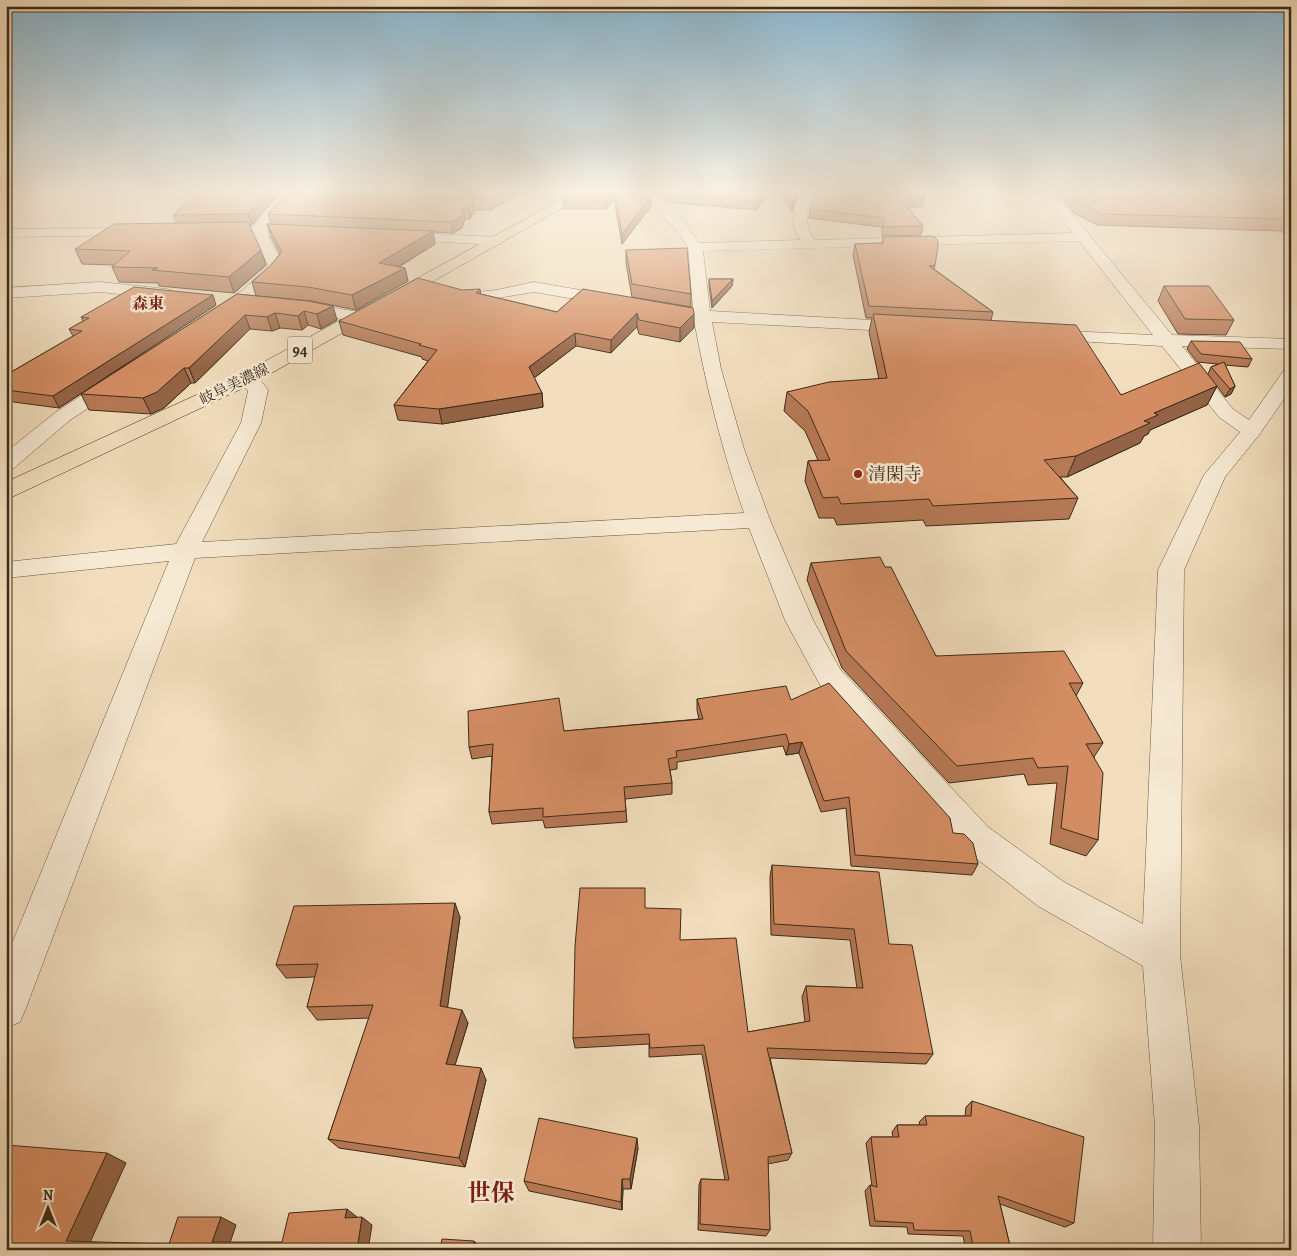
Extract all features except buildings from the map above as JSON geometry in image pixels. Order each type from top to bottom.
[{"type":"main road","name":"岐阜美濃線","points":[[6,491],[247,379],[481,250]]},
{"type":"street","points":[[204,323],[247,302],[276,265],[268,250]]},
{"type":"street","points":[[695,250],[702,316],[712,369],[733,449],[758,520],[799,620],[830,678],[976,838],[1051,894],[1161,954]]},
{"type":"street","points":[[1093,250],[1226,413],[1252,431]]},
{"type":"street","points":[[420,284],[465,296],[486,295],[534,287],[627,303]]},
{"type":"street","points":[[6,293],[100,287],[179,295]]},
{"type":"street","points":[[218,299],[247,302]]},
{"type":"street","points":[[284,306],[312,308],[359,318]]},
{"type":"street","points":[[665,309],[702,316],[919,328]]},
{"type":"street","points":[[1028,334],[1168,341],[1291,344]]},
{"type":"street","points":[[6,463],[63,416],[129,372]]},
{"type":"street","points":[[1177,1250],[1177,1126],[1161,954],[1171,570],[1214,474],[1252,431],[1291,374]]},
{"type":"street","points":[[6,1008],[185,551],[251,423],[258,390],[247,379]]},
{"type":"street","points":[[6,570],[185,551],[758,520]]},
{"type":"place","name":"清閑寺","points":[[858,474]]},
{"type":"district","name":"森東","points":[[148,303]]},
{"type":"district","name":"世保","points":[[491,1193]]}]
